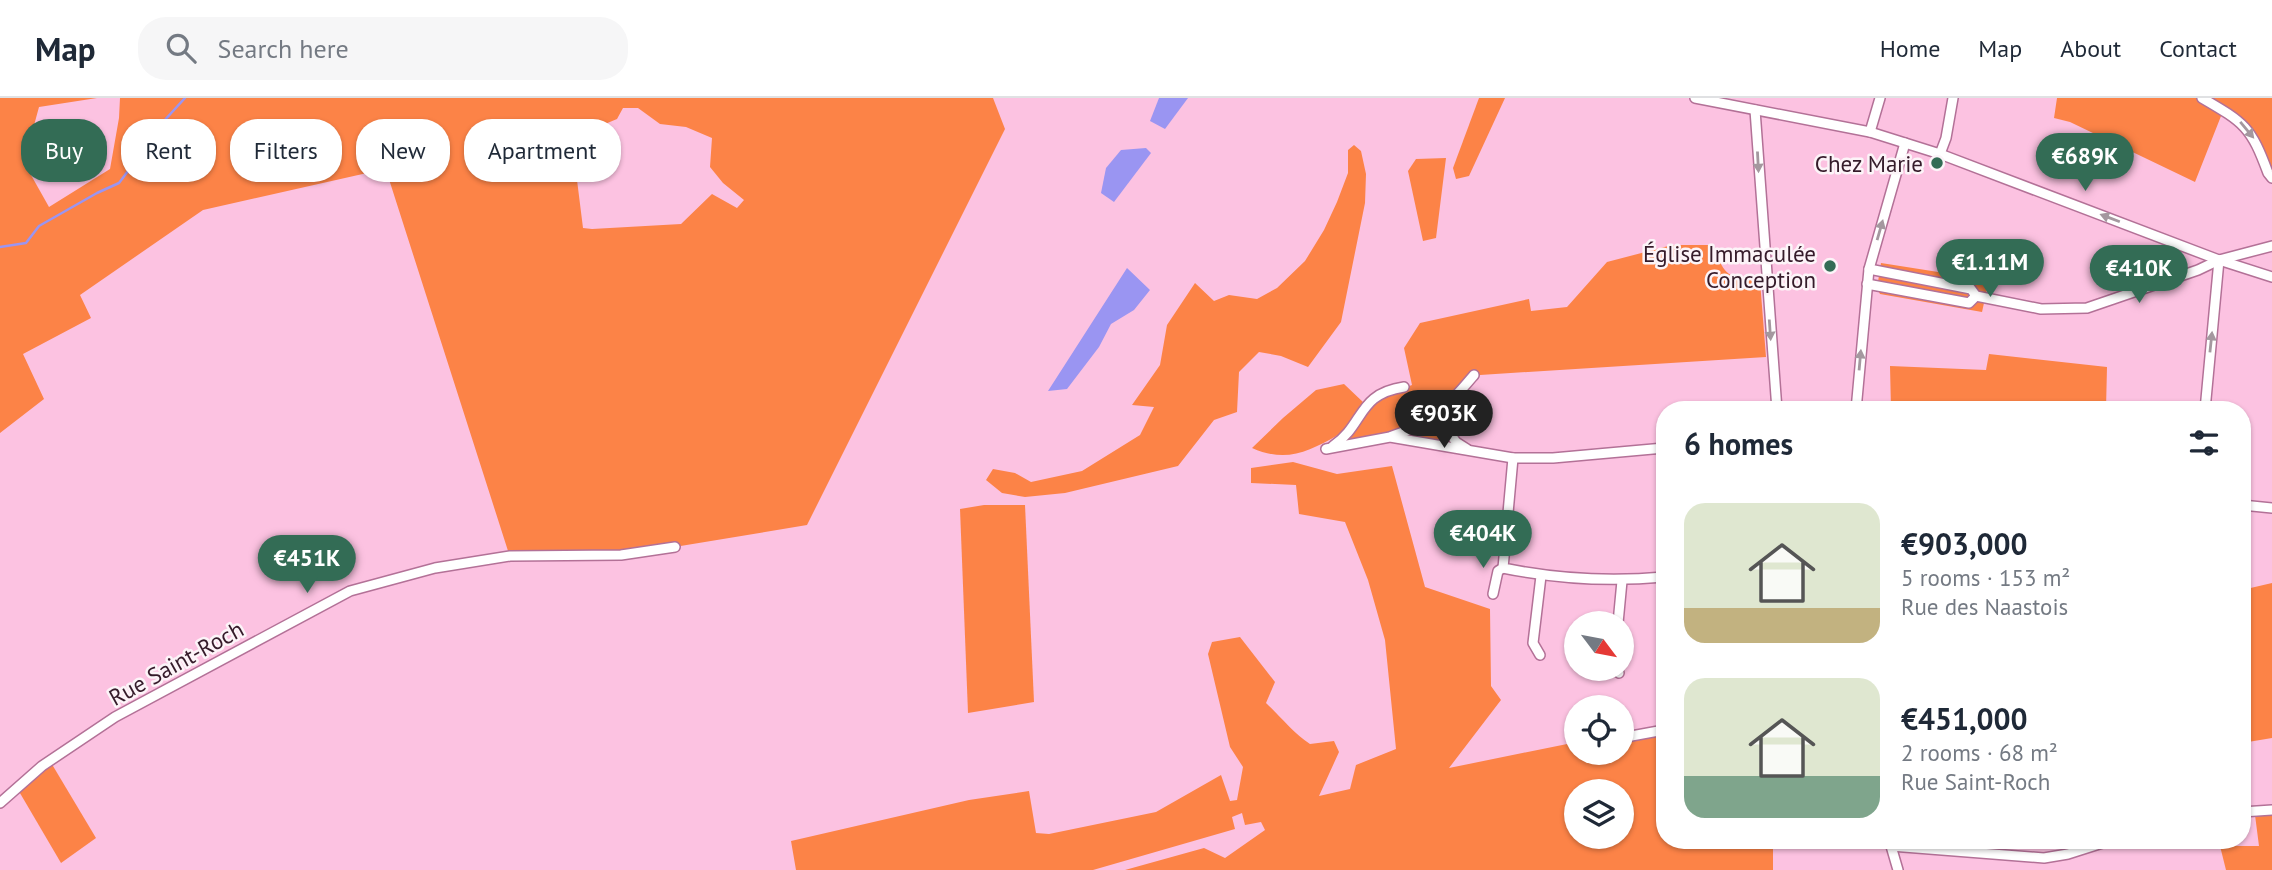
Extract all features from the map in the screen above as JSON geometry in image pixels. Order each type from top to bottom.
[{"type":"street","points":[[1695,98],[1745,103],[1755,110],[1870,132],[1940,154],[2219,260],[2272,277]]},
{"type":"street","points":[[1870,132],[1880,98]]},
{"type":"street","points":[[1940,154],[1946,138],[1953,98]]},
{"type":"street","points":[[2202,98],[2240,121],[2251,132],[2272,178]]},
{"type":"street","points":[[1755,110],[1776,401]]},
{"type":"street","points":[[1857,401],[1869,269],[1905,143]]},
{"type":"street","points":[[1869,269],[1971,289],[1976,296],[2041,309],[2087,308],[2198,270],[2219,260],[2272,246]]},
{"type":"street","points":[[2205,401],[2219,260]]},
{"type":"street","points":[[1867,284],[1969,303],[1976,296]]},
{"type":"street","points":[[1404,387],[1384,391],[1370,400],[1350,430],[1335,445],[1326,449],[1390,437],[1429,422],[1449,405],[1474,375]]},
{"type":"street","points":[[1449,405],[1449,432],[1456,442],[1472,452]]},
{"type":"street","points":[[1429,422],[1449,432]]},
{"type":"street","points":[[1350,430],[1351,440],[1355,443]]},
{"type":"street","points":[[1390,437],[1513,458],[1553,458],[1656,449]]},
{"type":"street","points":[[1503,568],[1513,458]]},
{"type":"street","points":[[2251,506],[2272,508]]},
{"type":"street","name":"Rue Saint-Roch","points":[[0,803],[43,766],[115,718],[350,591],[435,568],[510,556],[621,555],[675,547]]},
{"type":"street","points":[[1493,594],[1498,571],[1503,568],[1541,576],[1622,581],[1656,578]]},
{"type":"street","points":[[1540,655],[1534,643],[1541,576]]},
{"type":"street","points":[[1619,611],[1622,581]]},
{"type":"street","points":[[1634,736],[1656,731]]},
{"type":"street","points":[[2251,811],[2272,810]]},
{"type":"street","points":[[1891,849],[1898,870]]},
{"type":"street","points":[[1951,849],[2044,858],[2084,849]]},
{"type":"shaded area","points":[[0,98],[97,98],[39,107],[36,119],[21,119],[21,182],[35,182],[49,207],[89,182],[107,182],[120,98],[993,98],[1005,129],[807,525],[632,554],[509,554],[390,182],[450,182],[450,119],[356,119],[356,176],[342,179],[342,119],[230,119],[230,182],[327,182],[203,210],[80,295],[91,318],[23,354],[44,399],[0,433]]},
{"type":"shaded area","points":[[1159,98],[1188,98],[1165,129],[1150,121]]},
{"type":"shaded area","points":[[1479,98],[1505,98],[1469,176],[1456,179],[1453,168]]},
{"type":"shaded area","points":[[2057,98],[2272,98],[2272,175],[2256,135],[2223,111],[2195,182],[2070,122],[2054,118]]},
{"type":"shaded area","points":[[1354,145],[1361,151],[1366,174],[1365,203],[1341,322],[1308,367],[1281,356],[1259,352],[1239,372],[1237,412],[1214,420],[1178,466],[1065,493],[1025,497],[1002,493],[986,480],[993,469],[1015,473],[1031,482],[1082,471],[1140,435],[1154,407],[1132,405],[1160,365],[1167,325],[1195,283],[1214,301],[1229,295],[1257,299],[1277,288],[1305,261],[1324,230],[1348,173],[1348,150]]},
{"type":"shaded area","points":[[1146,148],[1151,153],[1114,202],[1101,193],[1106,168],[1121,150]]},
{"type":"shaded area","points":[[1446,158],[1436,238],[1423,241],[1408,171],[1416,159]]},
{"type":"shaded area","points":[[1672,245],[1713,245],[1721,264],[1729,274],[1760,281],[1766,357],[1480,375],[1454,410],[1455,427],[1465,452],[1388,441],[1334,449],[1338,435],[1296,454],[1276,455],[1252,448],[1316,390],[1344,384],[1364,403],[1412,385],[1404,348],[1420,323],[1529,299],[1531,311],[1567,307],[1607,262]]},
{"type":"shaded area","points":[[1881,263],[1989,280],[1982,312],[1880,294],[1877,288]]},
{"type":"shaded area","points":[[1127,268],[1150,290],[1134,310],[1111,324],[1099,347],[1067,389],[1048,391]]},
{"type":"shaded area","points":[[1989,354],[2107,367],[2106,401],[1891,401],[1890,366],[1986,370]]},
{"type":"shaded area","points":[[1293,462],[1337,474],[1392,466],[1425,587],[1490,609],[1491,686],[1501,700],[1449,768],[1564,745],[1564,765],[1634,765],[1634,735],[1656,731],[1656,849],[1773,849],[1773,870],[1125,870],[1204,848],[1225,858],[1265,830],[1261,822],[1245,825],[1242,813],[1232,817],[1235,829],[1093,870],[796,870],[791,841],[969,800],[1029,791],[1036,833],[1049,834],[1156,812],[1221,775],[1230,801],[1237,800],[1243,767],[1230,747],[1208,654],[1212,642],[1240,637],[1275,682],[1266,703],[1310,744],[1334,741],[1339,752],[1319,796],[1350,789],[1356,765],[1396,749],[1385,640],[1368,580],[1345,522],[1299,514],[1296,485],[1251,483],[1251,468]]},
{"type":"shaded area","points":[[984,505],[1025,505],[1034,702],[968,713],[960,509]]},
{"type":"shaded area","points":[[2272,583],[2272,738],[2251,742],[2251,588]]},
{"type":"shaded area","points":[[50,761],[96,838],[61,863],[17,788]]},
{"type":"shaded area","points":[[2255,815],[2272,815],[2272,870],[2226,870],[2221,849],[2251,849],[2251,846],[2259,846]]},
{"type":"waterway","points":[[0,247],[26,243],[39,226],[119,183],[128,171],[134,143],[147,127],[163,122],[185,98]]},
{"type":"place","name":"Chez Marie","points":[[1937,163]]},
{"type":"place","name":"Église Immaculée Conception","points":[[1830,266]]}]
